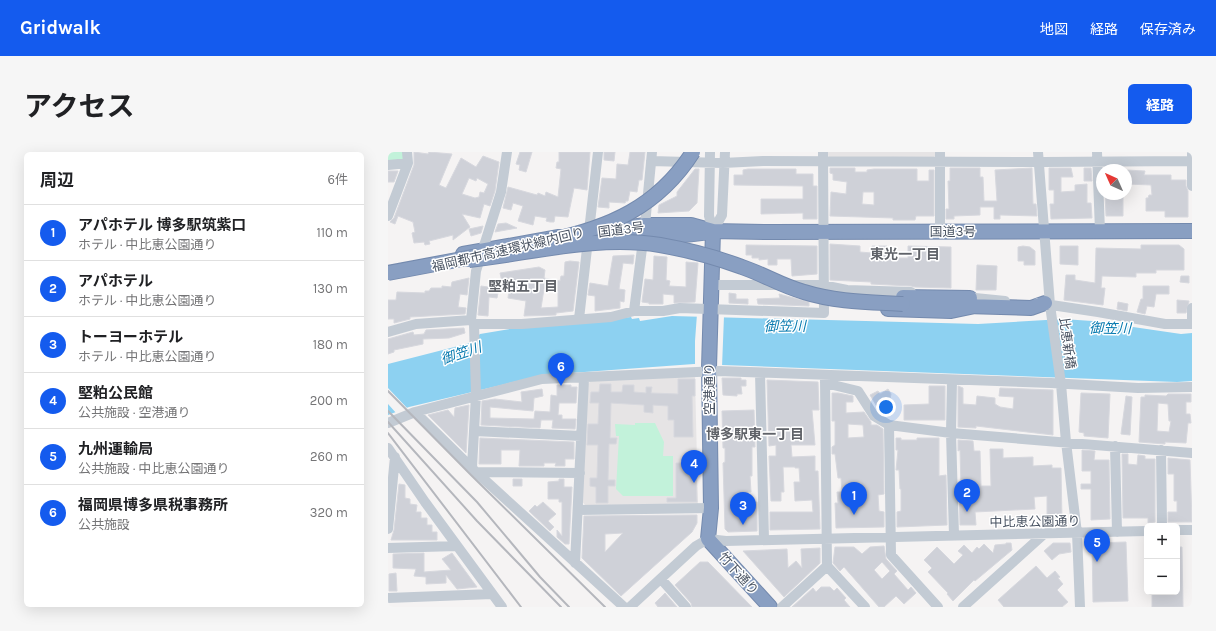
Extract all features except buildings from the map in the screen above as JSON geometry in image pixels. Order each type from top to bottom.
[{"type":"highway","points":[[388,274],[478,257],[553,240],[600,227],[618,220],[644,205],[662,190],[694,152]]},
{"type":"highway","name":"国道3号","points":[[388,268],[478,257],[587,247],[608,243],[644,231]]},
{"type":"highway","name":"国道3号","points":[[388,278],[589,233],[644,231],[691,235],[713,231],[1192,231]]},
{"type":"highway","name":"空港通り","points":[[708,539],[711,508],[709,370],[713,231]]},
{"type":"highway","points":[[478,257],[602,241],[658,240],[705,248],[745,261],[789,281],[824,291],[849,295],[954,299],[1031,308],[1047,304]]},
{"type":"highway","points":[[478,257],[608,243],[659,245],[704,254],[743,267],[786,286],[823,291],[849,302],[973,302]]},
{"type":"highway","name":"竹下通り","points":[[708,539],[770,607]]},
{"type":"street","points":[[388,216],[408,163],[407,152]]},
{"type":"street","points":[[474,470],[476,395],[473,326],[475,278],[478,257],[501,192],[507,152]]},
{"type":"street","points":[[579,319],[598,152]]},
{"type":"street","name":"空港通り","points":[[710,152],[709,216],[713,231]]},
{"type":"street","name":"空港通り","points":[[713,231],[722,215],[725,152]]},
{"type":"street","points":[[1192,152],[1192,186]]},
{"type":"street","points":[[634,311],[651,157],[710,163],[724,163],[763,156],[1143,157],[1192,161]]},
{"type":"street","points":[[388,332],[416,324],[473,326],[522,324],[611,317],[634,311],[663,311],[680,308],[824,313],[823,156]]},
{"type":"street","points":[[940,157],[940,231]]},
{"type":"street","name":"比恵新橋","points":[[1038,157],[1044,232],[1047,304],[1061,384],[1066,442],[1077,533],[1080,607]]},
{"type":"street","points":[[1097,157],[1100,231]]},
{"type":"street","points":[[388,165],[408,163]]},
{"type":"street","points":[[712,286],[823,291]]},
{"type":"street","points":[[973,302],[1047,304],[1165,324],[1192,324],[1192,308]]},
{"type":"street","points":[[388,423],[415,412],[542,379],[584,379],[709,370],[825,379],[1052,382],[1061,384],[1138,388],[1192,387]]},
{"type":"street","points":[[760,373],[764,539]]},
{"type":"street","points":[[575,563],[584,379]]},
{"type":"street","points":[[825,379],[858,391],[874,416],[888,425],[951,433],[1192,453]]},
{"type":"street","points":[[825,379],[827,566],[865,607]]},
{"type":"street","points":[[952,380],[951,433],[954,535]]},
{"type":"street","points":[[415,412],[474,470],[624,607]]},
{"type":"street","points":[[888,425],[890,538],[892,556],[938,607]]},
{"type":"street","points":[[474,431],[581,436]]},
{"type":"street","points":[[1115,446],[1117,532]]},
{"type":"street","points":[[388,448],[502,607]]},
{"type":"street","points":[[1161,450],[1162,523]]},
{"type":"street","points":[[388,529],[395,457]]},
{"type":"street","points":[[474,470],[580,473]]},
{"type":"street","points":[[578,510],[711,508]]},
{"type":"street","points":[[1180,530],[1192,530]]},
{"type":"street","name":"中比恵公園通り","points":[[708,539],[726,541],[1144,531]]},
{"type":"street","points":[[963,607],[1044,534]]},
{"type":"street","points":[[630,607],[696,546],[708,539]]},
{"type":"street","points":[[388,548],[457,546]]},
{"type":"street","points":[[782,607],[827,566]]},
{"type":"street","points":[[661,579],[686,607]]},
{"type":"street","points":[[388,598],[492,594]]},
{"type":"shaded area","points":[[827,152],[936,152],[936,155],[934,157],[829,158]]},
{"type":"shaded area","points":[[695,377],[698,505],[585,505],[581,500],[586,387],[591,380]]},
{"type":"green space","points":[[388,152],[405,152],[406,161],[388,162]]},
{"type":"green space","points":[[635,423],[655,423],[664,442],[663,456],[673,456],[673,496],[623,496],[616,489],[619,436],[616,436],[615,424],[635,425]]},
{"type":"water","name":"御笠川","points":[[672,316],[978,324],[1063,319],[1092,321],[1181,334],[1192,333],[1192,381],[1177,382],[694,364],[543,375],[409,407],[388,415],[388,364],[470,343],[480,334],[522,327],[631,317],[632,319],[639,318],[640,321]]},
{"type":"pier","points":[[697,314],[724,316],[722,367],[695,366]]},
{"type":"pier","points":[[388,388],[408,409],[397,414],[388,404]]},
{"type":"railway","points":[[388,391],[605,607]]},
{"type":"railway","points":[[388,411],[477,502],[540,577],[569,607]]},
{"type":"railway","points":[[388,422],[477,521],[561,607]]},
{"type":"railway","points":[[388,433],[521,607]]},
{"type":"place","name":"福岡県博多県税事務所","points":[[561,386]]},
{"type":"place","name":"堅粕公民館","points":[[694,483]]},
{"type":"place","name":"アパホテル","points":[[967,512]]},
{"type":"place","name":"アパホテル 博多駅筑紫口","points":[[854,515]]},
{"type":"place","name":"トーヨーホテル","points":[[743,525]]},
{"type":"place","name":"九州運輸局","points":[[1097,562]]},
{"type":"district","name":"東光一丁目","points":[[905,254]]},
{"type":"district","name":"堅粕五丁目","points":[[523,286]]},
{"type":"district","name":"博多駅東一丁目","points":[[755,434]]}]
